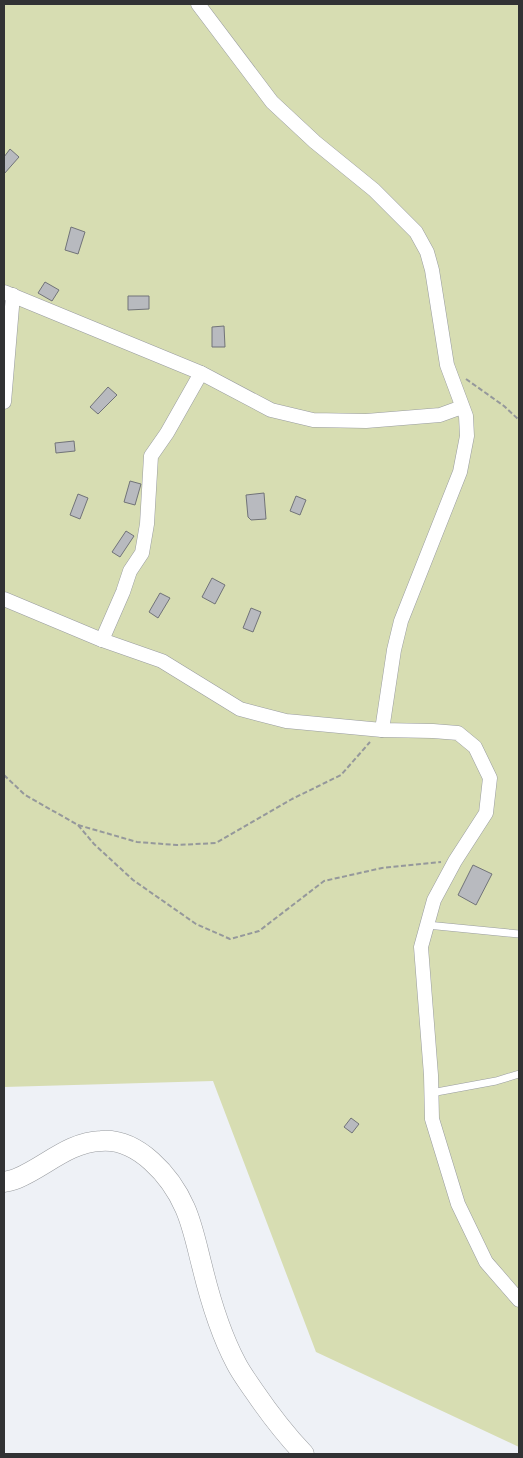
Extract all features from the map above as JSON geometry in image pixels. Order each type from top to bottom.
[{"type":"main road","points":[[4,1182],[18,1178],[85,1142],[115,1141],[143,1154],[173,1185],[185,1208],[221,1328],[236,1363],[263,1404],[304,1454]]},
{"type":"main road","points":[[4,1194],[24,1187],[91,1152],[104,1152],[124,1156],[145,1171],[164,1193],[178,1224],[208,1330],[218,1355],[246,1403],[286,1454]]},
{"type":"street","points":[[198,4],[272,102],[315,142],[374,190],[416,232],[427,252],[432,270],[446,365],[466,416],[467,436],[460,472],[401,620],[394,650],[382,730]]},
{"type":"street","points":[[4,402],[8,294],[201,373],[271,410],[313,420],[366,421],[440,415],[462,407]]},
{"type":"street","points":[[102,640],[130,571],[142,553],[147,524],[152,456],[201,373]]},
{"type":"street","points":[[4,599],[102,640],[162,661],[240,709],[286,721],[382,730],[458,733],[475,747],[490,778],[486,812],[455,861],[434,900],[421,947],[432,1119],[458,1204],[486,1262],[519,1300]]},
{"type":"lane","points":[[427,925],[519,934]]},
{"type":"lane","points":[[431,1093],[496,1081],[519,1074]]},
{"type":"path","points":[[446,365],[504,406],[519,420]]},
{"type":"path","points":[[4,775],[25,795],[78,825],[137,842],[177,845],[216,843],[292,799],[341,774],[382,730]]},
{"type":"path","points":[[78,825],[94,844],[133,880],[196,924],[230,939],[259,931],[324,881],[382,868],[455,861]]},
{"type":"green space","points":[[4,4],[519,4],[519,1447],[316,1352],[213,1081],[4,1087]]},
{"type":"building","points":[[10,149],[19,157],[4,174],[4,157]]},
{"type":"building","points":[[71,227],[85,232],[78,254],[65,250]]},
{"type":"building","points":[[45,282],[59,290],[52,301],[38,293]]},
{"type":"building","points":[[128,296],[149,296],[149,309],[128,310]]},
{"type":"building","points":[[224,326],[225,347],[212,347],[212,327]]},
{"type":"building","points":[[108,387],[117,395],[98,414],[90,407]]},
{"type":"building","points":[[74,441],[75,451],[56,453],[55,443]]},
{"type":"building","points":[[130,481],[141,484],[135,505],[124,502]]},
{"type":"building","points":[[264,493],[266,519],[251,520],[248,517],[246,495]]},
{"type":"building","points":[[78,494],[88,498],[80,519],[70,515]]},
{"type":"building","points":[[296,496],[306,500],[300,515],[290,511]]},
{"type":"building","points":[[126,531],[134,536],[120,557],[112,552]]},
{"type":"building","points":[[212,578],[225,585],[215,604],[202,597]]},
{"type":"building","points":[[160,593],[170,598],[158,618],[149,612]]},
{"type":"building","points":[[251,608],[261,612],[253,632],[243,628]]},
{"type":"building","points":[[473,865],[492,874],[476,905],[458,895]]},
{"type":"building","points":[[351,1118],[359,1124],[352,1133],[344,1127]]}]
